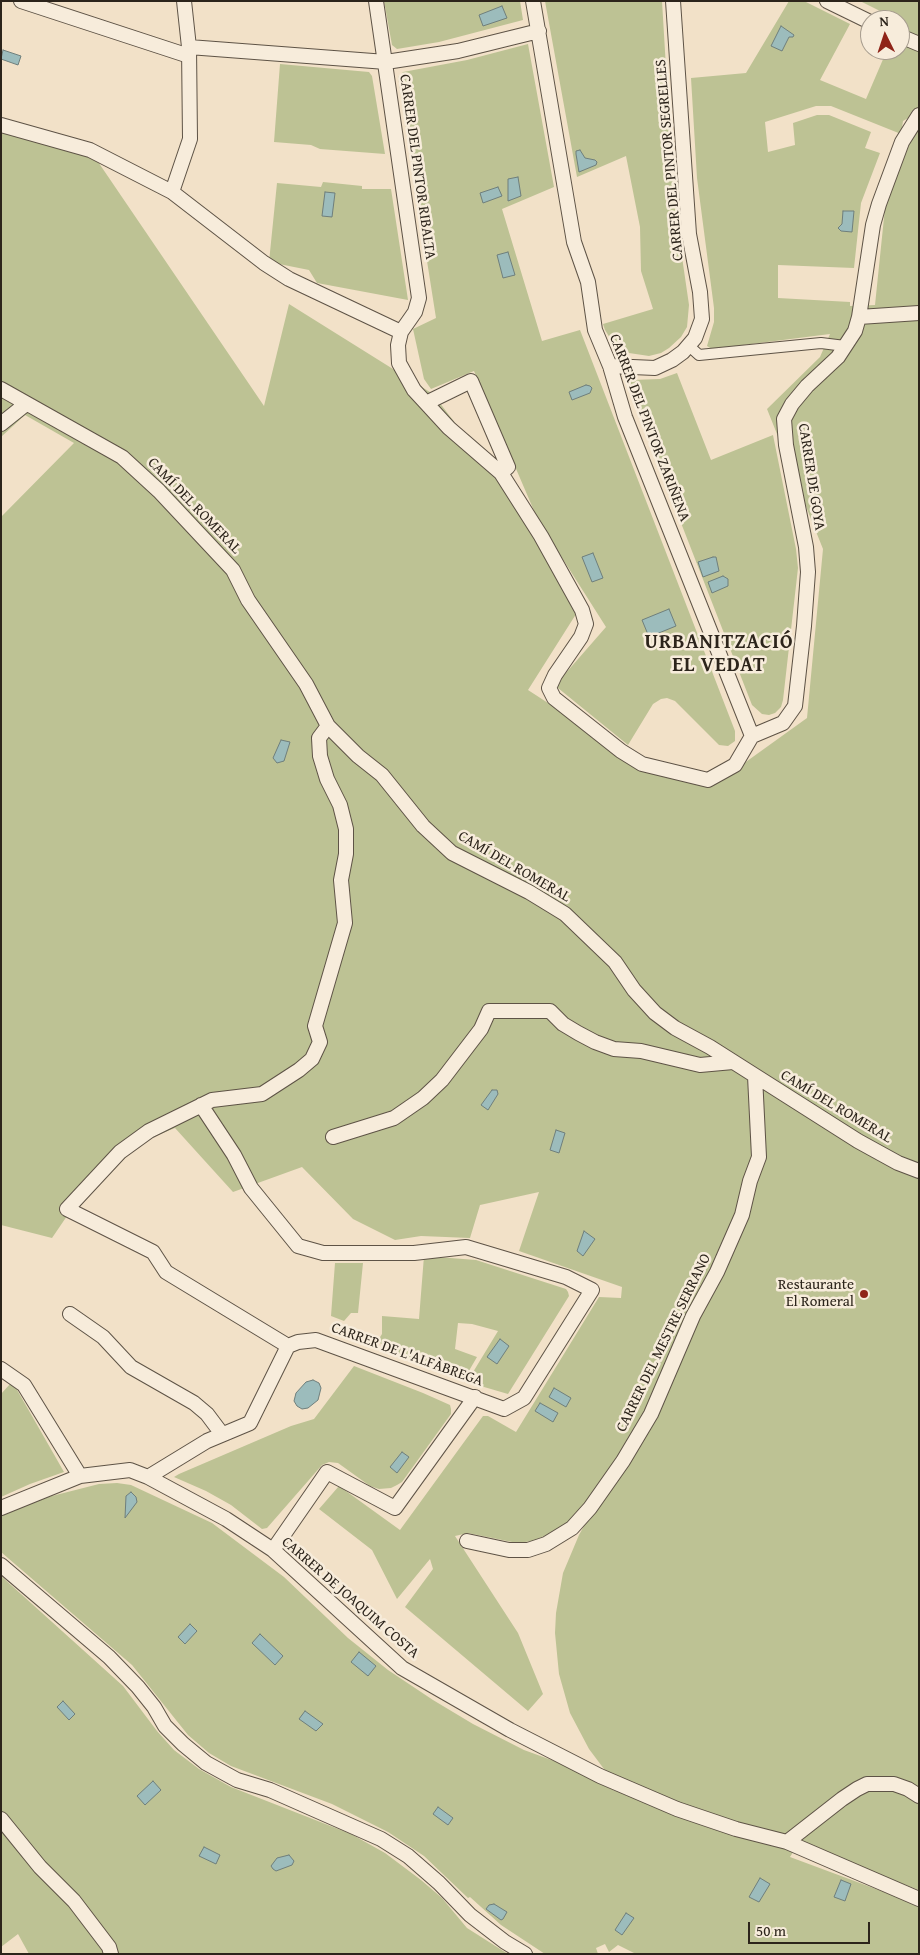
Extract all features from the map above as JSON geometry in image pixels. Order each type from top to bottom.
[{"type":"street","points":[[21,1],[189,51],[386,62],[458,51],[538,31]]},
{"type":"street","points":[[172,192],[190,138],[189,51],[184,1]]},
{"type":"street","name":"CARRER DEL PINTOR RIBALTA","points":[[376,1],[419,298],[415,312],[401,332]]},
{"type":"street","name":"CARRER DEL PINTOR ZARIÑENA","points":[[533,1],[574,242],[588,282],[595,330],[610,366],[625,417],[752,736]]},
{"type":"street","name":"CARRER DEL PINTOR SEGRELLES","points":[[610,366],[655,368],[672,360],[689,346],[695,338],[702,319],[700,292],[689,234],[673,1]]},
{"type":"street","points":[[827,1],[860,17]]},
{"type":"street","name":"CARRER DE GOYA","points":[[752,736],[783,723],[795,706],[803,635],[808,572],[807,555],[786,445],[784,418],[792,404],[807,386],[838,357],[855,331],[859,317],[873,225],[879,204],[902,142],[919,115]]},
{"type":"street","points":[[1,125],[90,150],[172,192],[264,263],[289,279],[401,332],[398,345],[399,363],[414,390],[449,428],[501,473],[541,536],[582,610],[586,624],[581,636],[555,675],[549,688],[554,698],[622,751],[642,764],[708,780],[735,765],[752,736]]},
{"type":"street","points":[[859,317],[919,313]]},
{"type":"street","points":[[689,346],[699,355],[821,343],[845,346]]},
{"type":"street","points":[[426,403],[471,381],[508,466],[501,473]]},
{"type":"street","name":"CAMÍ DEL ROMERAL","points":[[1,389],[86,435],[122,457],[159,492],[233,570],[248,600],[302,677],[328,726],[358,756],[382,775],[423,826],[452,853],[529,892],[565,914],[615,962],[634,990],[655,1013],[675,1028],[733,1062],[858,1141],[898,1163],[919,1171]]},
{"type":"street","points":[[1,424],[26,404]]},
{"type":"street","points":[[148,1477],[207,1441],[250,1423],[288,1346],[166,1272],[153,1252],[67,1209],[120,1152],[149,1131],[212,1100],[262,1094],[299,1070],[312,1059],[320,1042],[316,1026],[345,924],[341,880],[346,854],[346,829],[340,805],[327,779],[320,756],[319,738],[328,726]]},
{"type":"street","points":[[333,1137],[394,1118],[424,1098],[442,1080],[481,1029],[489,1011],[550,1011],[563,1024],[578,1033],[614,1049],[641,1051],[700,1065],[733,1062]]},
{"type":"street","name":"CARRER DEL MESTRE SERRANO","points":[[467,1541],[509,1550],[528,1550],[546,1544],[572,1528],[590,1508],[623,1461],[651,1414],[693,1316],[718,1272],[742,1215],[759,1156],[755,1076]]},
{"type":"street","name":"CARRER DE L'ALFÀBREGA","points":[[202,1104],[234,1155],[250,1188],[298,1246],[323,1253],[405,1253],[466,1247],[566,1277],[592,1290],[524,1398],[504,1409],[316,1340],[288,1346]]},
{"type":"street","points":[[70,1314],[103,1336],[131,1366],[194,1403],[207,1414],[222,1434]]},
{"type":"street","points":[[1,1369],[24,1385],[80,1476]]},
{"type":"street","points":[[273,1550],[327,1472],[395,1508],[475,1397]]},
{"type":"street","name":"CARRER DE JOAQUIM COSTA","points":[[1,1508],[80,1476],[130,1470],[148,1477],[226,1519],[273,1550],[402,1668],[510,1730],[600,1776],[677,1809],[736,1829],[787,1842],[919,1898]]},
{"type":"street","points":[[1,1565],[108,1657],[138,1686],[154,1707],[165,1726],[206,1763],[237,1780],[270,1790],[381,1839],[408,1856],[470,1915],[505,1942],[525,1954]]},
{"type":"street","points":[[787,1842],[842,1799],[867,1784],[894,1784],[908,1789],[919,1796]]},
{"type":"street","points":[[1,1819],[40,1867],[74,1901],[109,1947],[111,1954]]},
{"type":"green space","points":[[384,1],[520,1],[523,20],[439,42],[397,49],[392,45]]},
{"type":"green space","points":[[545,1],[662,1],[674,202],[689,305],[687,327],[681,337],[661,353],[649,356],[629,353],[610,338],[603,324],[653,309],[641,271],[640,227],[626,156],[577,177]]},
{"type":"green space","points":[[789,1],[804,1],[850,24],[820,80],[866,99],[883,60],[910,60],[910,43],[919,46],[919,109],[915,114],[903,121],[901,134],[831,106],[816,106],[765,122],[768,152],[795,145],[793,123],[817,115],[829,115],[871,132],[865,148],[880,153],[861,203],[854,268],[778,265],[778,298],[850,302],[850,306],[875,305],[885,208],[909,145],[919,126],[919,1890],[798,1844],[790,1857],[919,1905],[919,1954],[636,1954],[618,1945],[609,1952],[605,1944],[596,1948],[598,1954],[545,1954],[501,1925],[470,1897],[468,1898],[424,1856],[388,1832],[332,1804],[231,1766],[209,1753],[188,1735],[132,1665],[1,1552],[1,1516],[48,1497],[99,1484],[117,1483],[131,1485],[212,1523],[284,1577],[348,1638],[388,1670],[433,1700],[473,1724],[524,1750],[557,1762],[615,1791],[607,1773],[589,1749],[570,1713],[559,1674],[555,1633],[556,1613],[563,1573],[589,1517],[576,1512],[560,1529],[533,1541],[517,1543],[468,1533],[455,1536],[518,1633],[543,1694],[528,1711],[405,1607],[433,1569],[430,1559],[397,1599],[372,1550],[319,1509],[339,1486],[400,1530],[483,1416],[488,1416],[516,1432],[599,1297],[621,1298],[622,1287],[519,1251],[539,1192],[480,1205],[470,1238],[421,1236],[395,1240],[353,1219],[302,1167],[233,1192],[175,1128],[141,1142],[67,1216],[52,1238],[1,1225],[1,517],[74,443],[25,415],[1,437],[1,122],[90,150],[264,406],[289,304],[433,394],[541,536],[578,611],[528,690],[642,764],[711,787],[807,718],[823,549],[767,409],[820,357],[830,334],[712,349],[707,346],[714,322],[714,308],[697,178],[691,78],[746,73]]},
{"type":"green space","points":[[860,1],[919,1],[919,41],[910,37],[910,10],[878,10]]},
{"type":"green space","points":[[528,44],[554,187],[502,209],[542,341],[580,330],[735,731],[735,741],[728,746],[719,745],[675,701],[667,698],[653,704],[628,745],[558,688],[558,682],[606,627],[538,520],[474,371],[431,389],[424,379],[413,329],[436,318],[398,77],[403,72],[467,60]]},
{"type":"green space","points":[[280,64],[369,72],[372,76],[385,154],[320,149],[311,145],[274,142]]},
{"type":"green space","points":[[323,182],[362,186],[362,189],[391,189],[408,300],[317,283],[309,270],[269,262],[277,183],[321,187]]},
{"type":"green space","points":[[677,373],[711,460],[773,435],[796,549],[798,568],[783,700],[781,707],[775,713],[769,715],[762,714],[752,705],[628,387],[632,380],[660,379]]},
{"type":"green space","points":[[424,1256],[476,1260],[566,1289],[568,1292],[569,1296],[508,1394],[467,1382],[498,1331],[472,1324],[458,1323],[455,1349],[477,1357],[463,1381],[384,1351],[382,1344],[377,1342],[382,1334],[382,1316],[419,1319]]},
{"type":"green space","points":[[335,1263],[363,1263],[358,1313],[351,1313],[344,1321],[331,1316]]},
{"type":"green space","points":[[354,1366],[450,1405],[451,1414],[402,1482],[391,1488],[379,1489],[370,1486],[338,1463],[329,1462],[322,1465],[267,1528],[262,1529],[231,1505],[206,1491],[174,1477],[291,1426],[314,1419]]},
{"type":"green space","points":[[10,1384],[16,1388],[64,1472],[1,1497],[1,1394]]},
{"type":"green space","points":[[1,1576],[123,1686],[174,1750],[199,1769],[231,1787],[351,1834],[385,1853],[442,1898],[467,1928],[508,1954],[29,1954],[18,1934],[1,1947]]},
{"type":"water","points":[[502,6],[507,18],[483,26],[479,15]]},
{"type":"water","points":[[781,26],[794,35],[789,37],[782,51],[771,46]]},
{"type":"water","points":[[3,50],[21,56],[18,65],[1,59]]},
{"type":"water","points":[[580,150],[585,158],[597,162],[596,165],[579,172],[576,151]]},
{"type":"water","points":[[518,177],[521,196],[508,201],[508,179]]},
{"type":"water","points":[[498,187],[502,196],[483,203],[480,193]]},
{"type":"water","points":[[325,192],[335,193],[332,217],[322,216]]},
{"type":"water","points":[[843,211],[854,211],[852,232],[841,231],[838,228],[842,224]]},
{"type":"water","points":[[508,252],[515,275],[503,278],[497,255]]},
{"type":"water","points":[[586,385],[592,388],[590,393],[572,400],[569,392]]},
{"type":"water","points":[[593,553],[603,578],[592,582],[582,557]]},
{"type":"water","points":[[716,557],[719,571],[703,577],[698,562]]},
{"type":"water","points":[[723,576],[728,579],[728,586],[712,593],[708,582]]},
{"type":"water","points":[[669,609],[676,626],[649,637],[642,620]]},
{"type":"water","points":[[281,740],[290,742],[284,761],[277,763],[273,758]]},
{"type":"water","points":[[492,1090],[497,1090],[498,1094],[488,1110],[481,1105]]},
{"type":"water","points":[[556,1130],[565,1133],[559,1153],[550,1150]]},
{"type":"water","points":[[584,1231],[595,1239],[583,1256],[577,1251]]},
{"type":"water","points":[[500,1339],[509,1346],[497,1364],[487,1357]]},
{"type":"water","points":[[313,1380],[319,1383],[321,1388],[318,1400],[308,1408],[302,1409],[294,1401],[296,1393],[306,1382]]},
{"type":"water","points":[[554,1388],[571,1398],[566,1407],[549,1397]]},
{"type":"water","points":[[540,1403],[558,1413],[553,1422],[535,1411]]},
{"type":"water","points":[[402,1452],[409,1457],[397,1473],[390,1467]]},
{"type":"water","points":[[131,1492],[136,1497],[137,1502],[125,1518],[126,1496]]},
{"type":"water","points":[[190,1624],[197,1631],[185,1644],[178,1637]]},
{"type":"water","points":[[260,1634],[283,1656],[275,1665],[252,1643]]},
{"type":"water","points":[[359,1652],[376,1666],[368,1676],[351,1662]]},
{"type":"water","points":[[63,1701],[75,1714],[69,1720],[57,1707]]},
{"type":"water","points":[[305,1711],[323,1724],[316,1731],[299,1719]]},
{"type":"water","points":[[153,1781],[161,1790],[145,1805],[137,1796]]},
{"type":"water","points":[[438,1807],[453,1818],[448,1825],[433,1814]]},
{"type":"water","points":[[204,1847],[220,1855],[216,1864],[199,1856]]},
{"type":"water","points":[[289,1855],[294,1861],[292,1865],[276,1871],[273,1869],[271,1866],[277,1858]]},
{"type":"water","points":[[760,1878],[770,1884],[759,1902],[749,1897]]},
{"type":"water","points":[[841,1880],[851,1884],[845,1901],[834,1897]]},
{"type":"water","points":[[494,1904],[507,1912],[503,1919],[501,1920],[486,1909],[489,1905]]},
{"type":"water","points":[[626,1913],[634,1918],[622,1935],[615,1930]]},
{"type":"place","name":"Restaurante El Romeral","points":[[864,1294]]},
{"type":"district","name":"URBANITZACIÓ EL VEDAT","points":[[719,654]]}]
